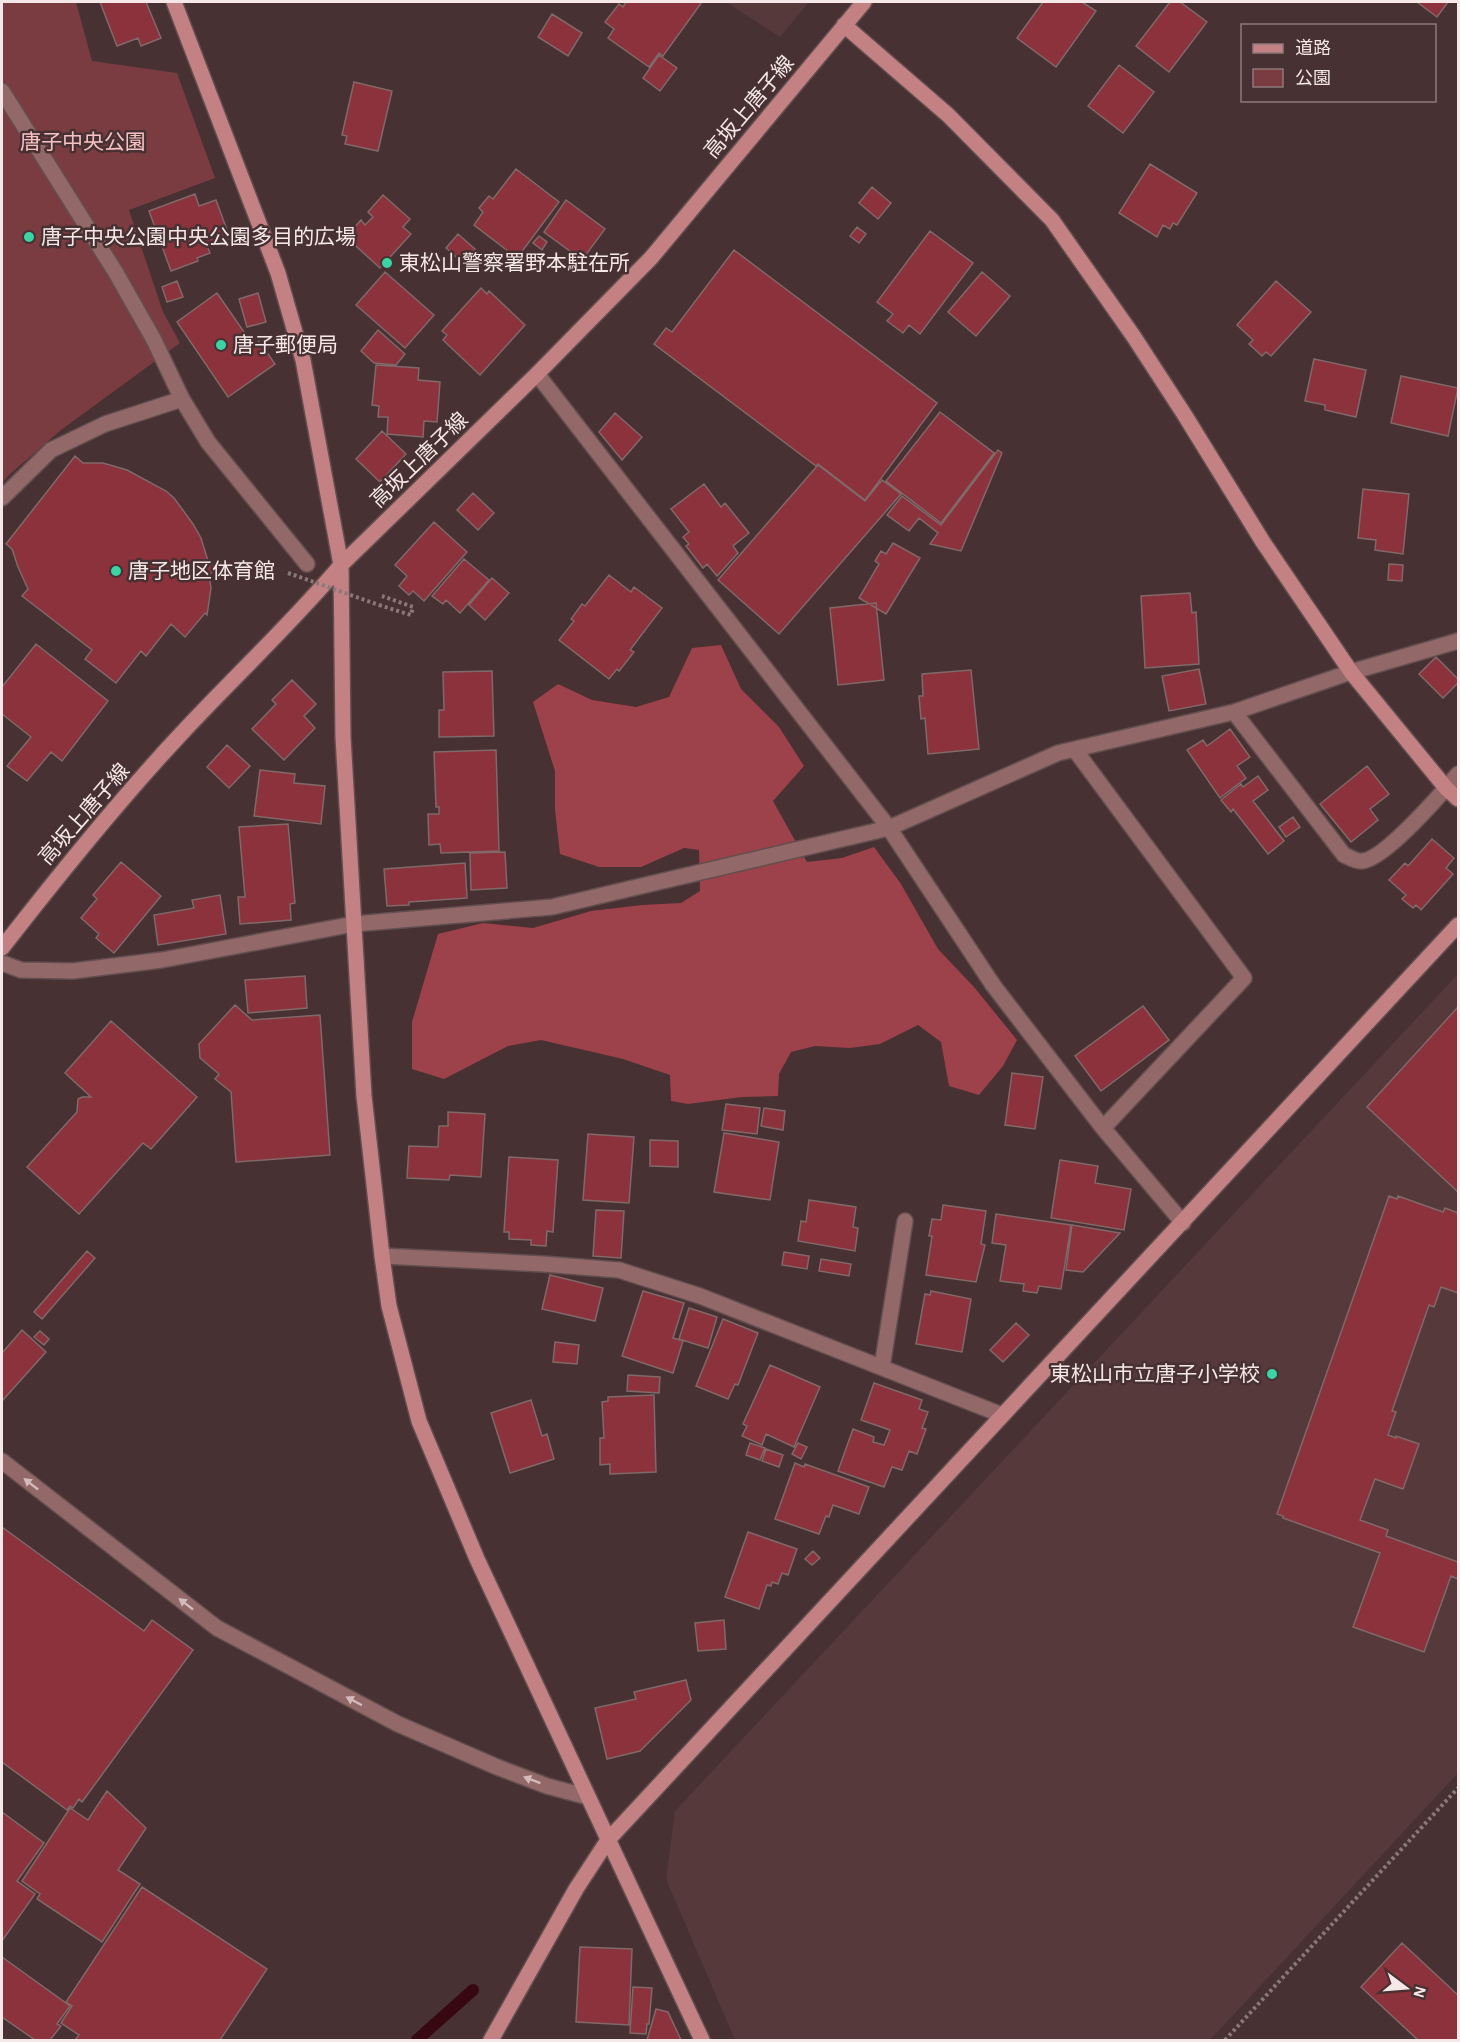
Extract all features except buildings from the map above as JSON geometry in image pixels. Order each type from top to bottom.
[{"type":"street","points":[[174,2],[278,273],[303,360],[341,565],[343,737],[364,1096],[389,1306],[418,1421],[477,1559],[702,2040]]},
{"type":"street","name":"高坂上唐子線","points":[[2,948],[60,873],[179,736],[314,597],[341,565],[537,374],[651,258],[864,2]]},
{"type":"street","points":[[844,25],[948,115],[1052,220],[1134,337],[1263,542],[1351,672],[1446,788],[1458,799]]},
{"type":"street","points":[[2,90],[116,273],[208,442],[307,564]]},
{"type":"street","points":[[537,374],[889,828],[993,985],[1103,1128],[1183,1223]]},
{"type":"street","points":[[2,498],[51,450],[105,424],[183,399]]},
{"type":"street","points":[[2,963],[21,970],[73,971],[117,967],[354,924],[552,907],[889,828],[1058,753],[1234,711],[1351,672],[1458,641]]},
{"type":"street","points":[[1234,711],[1344,855],[1361,862],[1376,857],[1390,845],[1458,774]]},
{"type":"street","points":[[1075,750],[1244,978],[1103,1128]]},
{"type":"street","points":[[490,2040],[576,1889],[608,1840],[1458,925]]},
{"type":"street","points":[[882,1367],[905,1221]]},
{"type":"street","points":[[382,1256],[619,1270],[700,1296],[1002,1415]]},
{"type":"street","points":[[2,1461],[217,1628],[398,1724],[498,1767],[548,1786],[588,1797]]},
{"type":"path","points":[[288,573],[411,615],[413,607],[382,596]]},
{"type":"path","points":[[1225,2040],[1458,1788]]},
{"type":"shaded area","points":[[726,2],[809,2],[780,37]]},
{"type":"shaded area","points":[[721,645],[741,689],[779,727],[804,766],[773,801],[807,862],[842,858],[874,847],[901,884],[938,949],[974,987],[1017,1040],[1003,1066],[979,1095],[949,1086],[941,1042],[918,1025],[880,1044],[850,1048],[815,1046],[791,1052],[779,1074],[778,1096],[742,1097],[688,1104],[671,1101],[670,1075],[623,1059],[541,1040],[508,1046],[444,1079],[412,1069],[412,1022],[438,934],[483,923],[533,928],[591,911],[681,903],[700,891],[699,850],[684,848],[641,867],[599,867],[560,854],[555,810],[555,771],[533,702],[558,684],[592,700],[636,707],[669,697],[692,648]]},
{"type":"shaded area","name":"東松山市立唐子小学校","points":[[1458,974],[1458,1773],[1210,2040],[735,2040],[666,1879],[675,1811]]},
{"type":"green space","name":"唐子中央公園","points":[[2,2],[76,2],[92,61],[177,73],[215,178],[129,210],[163,312],[180,343],[61,430],[2,483]]},
{"type":"waterway","points":[[417,2040],[473,1990]]},
{"type":"place","name":"唐子中央公園中央公園多目的広場","points":[[29,237]]},
{"type":"place","name":"東松山警察署野本駐在所","points":[[387,263]]},
{"type":"place","name":"唐子郵便局","points":[[221,345]]},
{"type":"place","name":"唐子地区体育館","points":[[116,571]]},
{"type":"place","name":"東松山市立唐子小学校","points":[[1272,1374]]}]
